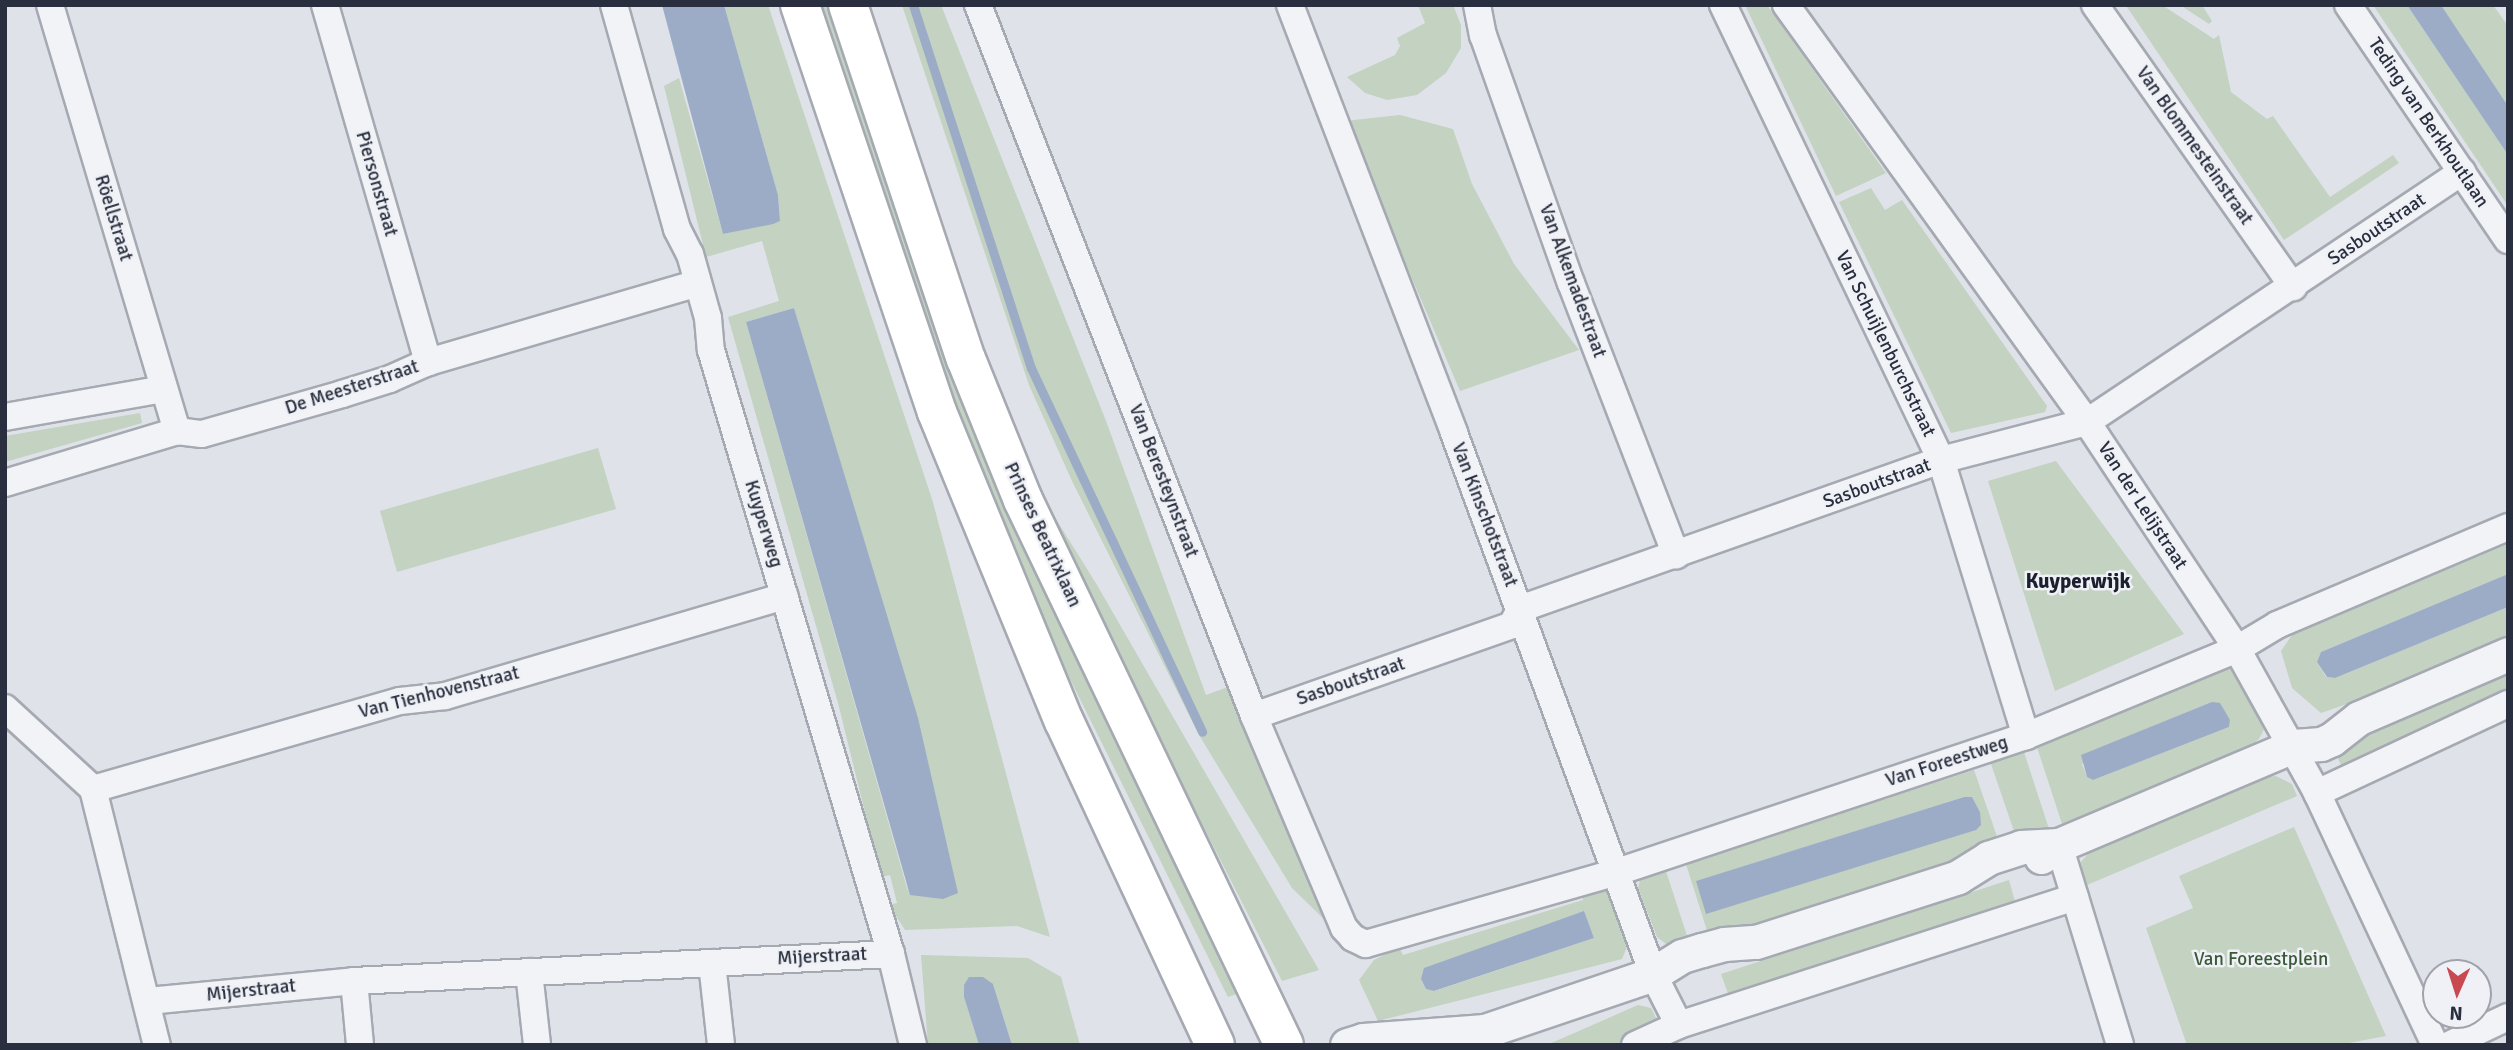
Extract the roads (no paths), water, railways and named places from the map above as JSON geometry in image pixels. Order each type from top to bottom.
[{"type":"main road","points":[[800,5],[937,412],[1064,721],[1215,1045]]},
{"type":"main road","name":"Prinses Beatrixlaan","points":[[848,5],[966,359],[1023,500],[1284,1045]]},
{"type":"street","name":"Röellstraat","points":[[50,5],[177,431]]},
{"type":"street","name":"Piersonstraat","points":[[324,5],[428,362]]},
{"type":"street","name":"Kuyperweg","points":[[614,5],[677,229],[690,254],[708,318],[710,350],[891,954],[913,1045]]},
{"type":"street","name":"Van Beresteynstraat","points":[[978,5],[1255,716],[1344,928],[1353,938],[1366,944]]},
{"type":"street","name":"Van Kinschotstraat","points":[[1290,5],[1520,609],[1653,974],[1679,1025]]},
{"type":"street","name":"Van Alkemadestraat","points":[[1478,5],[1483,35],[1571,283],[1675,555]]},
{"type":"street","name":"Van Schuijlenburchstraat","points":[[1723,5],[1941,460],[2026,736]]},
{"type":"street","name":"Van der Lelijstraat","points":[[1786,5],[2087,422],[2237,649],[2318,793],[2435,1045]]},
{"type":"street","name":"Van Blommesteinstraat","points":[[2095,5],[2293,287]]},
{"type":"street","name":"Teding van Berkhoutlaan","points":[[2348,5],[2508,240]]},
{"type":"street","name":"Sasboutstraat","points":[[1255,716],[1512,625],[1520,609],[1941,460],[2087,422],[2462,172]]},
{"type":"street","name":"De Meesterstraat","points":[[5,483],[177,431],[202,434],[390,379],[428,362],[698,283]]},
{"type":"street","points":[[5,417],[164,388]]},
{"type":"street","name":"Van Foreestweg","points":[[1366,944],[1617,872],[2026,736],[2237,649],[2277,625],[2508,527]]},
{"type":"street","name":"Van Tienhovenstraat","points":[[93,789],[400,701],[445,696],[785,596]]},
{"type":"street","points":[[1347,1045],[1363,1040],[1476,1038],[1653,974],[1682,956],[1724,944],[1756,942],[1958,877],[1993,876],[2027,866],[2059,845],[2293,746],[2321,744],[2359,718],[2508,654]]},
{"type":"street","points":[[2318,793],[2508,704]]},
{"type":"street","points":[[5,708],[93,789],[157,1045]]},
{"type":"street","points":[[2059,845],[2120,1045]]},
{"type":"street","points":[[1635,1045],[1679,1025],[2075,897]]},
{"type":"street","name":"Mijerstraat","points":[[148,1001],[354,981],[891,954]]},
{"type":"street","points":[[712,963],[721,1045]]},
{"type":"street","points":[[529,972],[537,1045]]},
{"type":"street","points":[[354,981],[360,1045]]},
{"type":"street","points":[[2449,1045],[2508,1017]]},
{"type":"water","points":[[662,5],[724,5],[778,195],[780,221],[723,234]]},
{"type":"water","points":[[2407,5],[2441,5],[2508,106],[2508,155]]},
{"type":"water","points":[[794,308],[918,718],[958,893],[943,899],[910,895],[746,322]]},
{"type":"water","points":[[2508,574],[2508,607],[2335,678],[2327,677],[2317,662],[2321,652]]},
{"type":"water","points":[[2212,702],[2220,703],[2230,720],[2229,727],[2093,780],[2087,777],[2081,755]]},
{"type":"water","points":[[1964,797],[1972,797],[1980,812],[1981,825],[1976,830],[1706,914],[1696,881]]},
{"type":"water","points":[[1584,911],[1594,938],[1434,991],[1426,989],[1421,979],[1424,968]]},
{"type":"water","points":[[969,977],[983,977],[993,984],[1012,1045],[979,1045],[964,997],[964,985]]},
{"type":"waterway","points":[[913,5],[1031,368],[1202,732]]},
{"type":"district","name":"Kuyperwijk","points":[[2078,581]]},
{"type":"park label","name":"Van Foreestplein","points":[[2261,960]]}]
